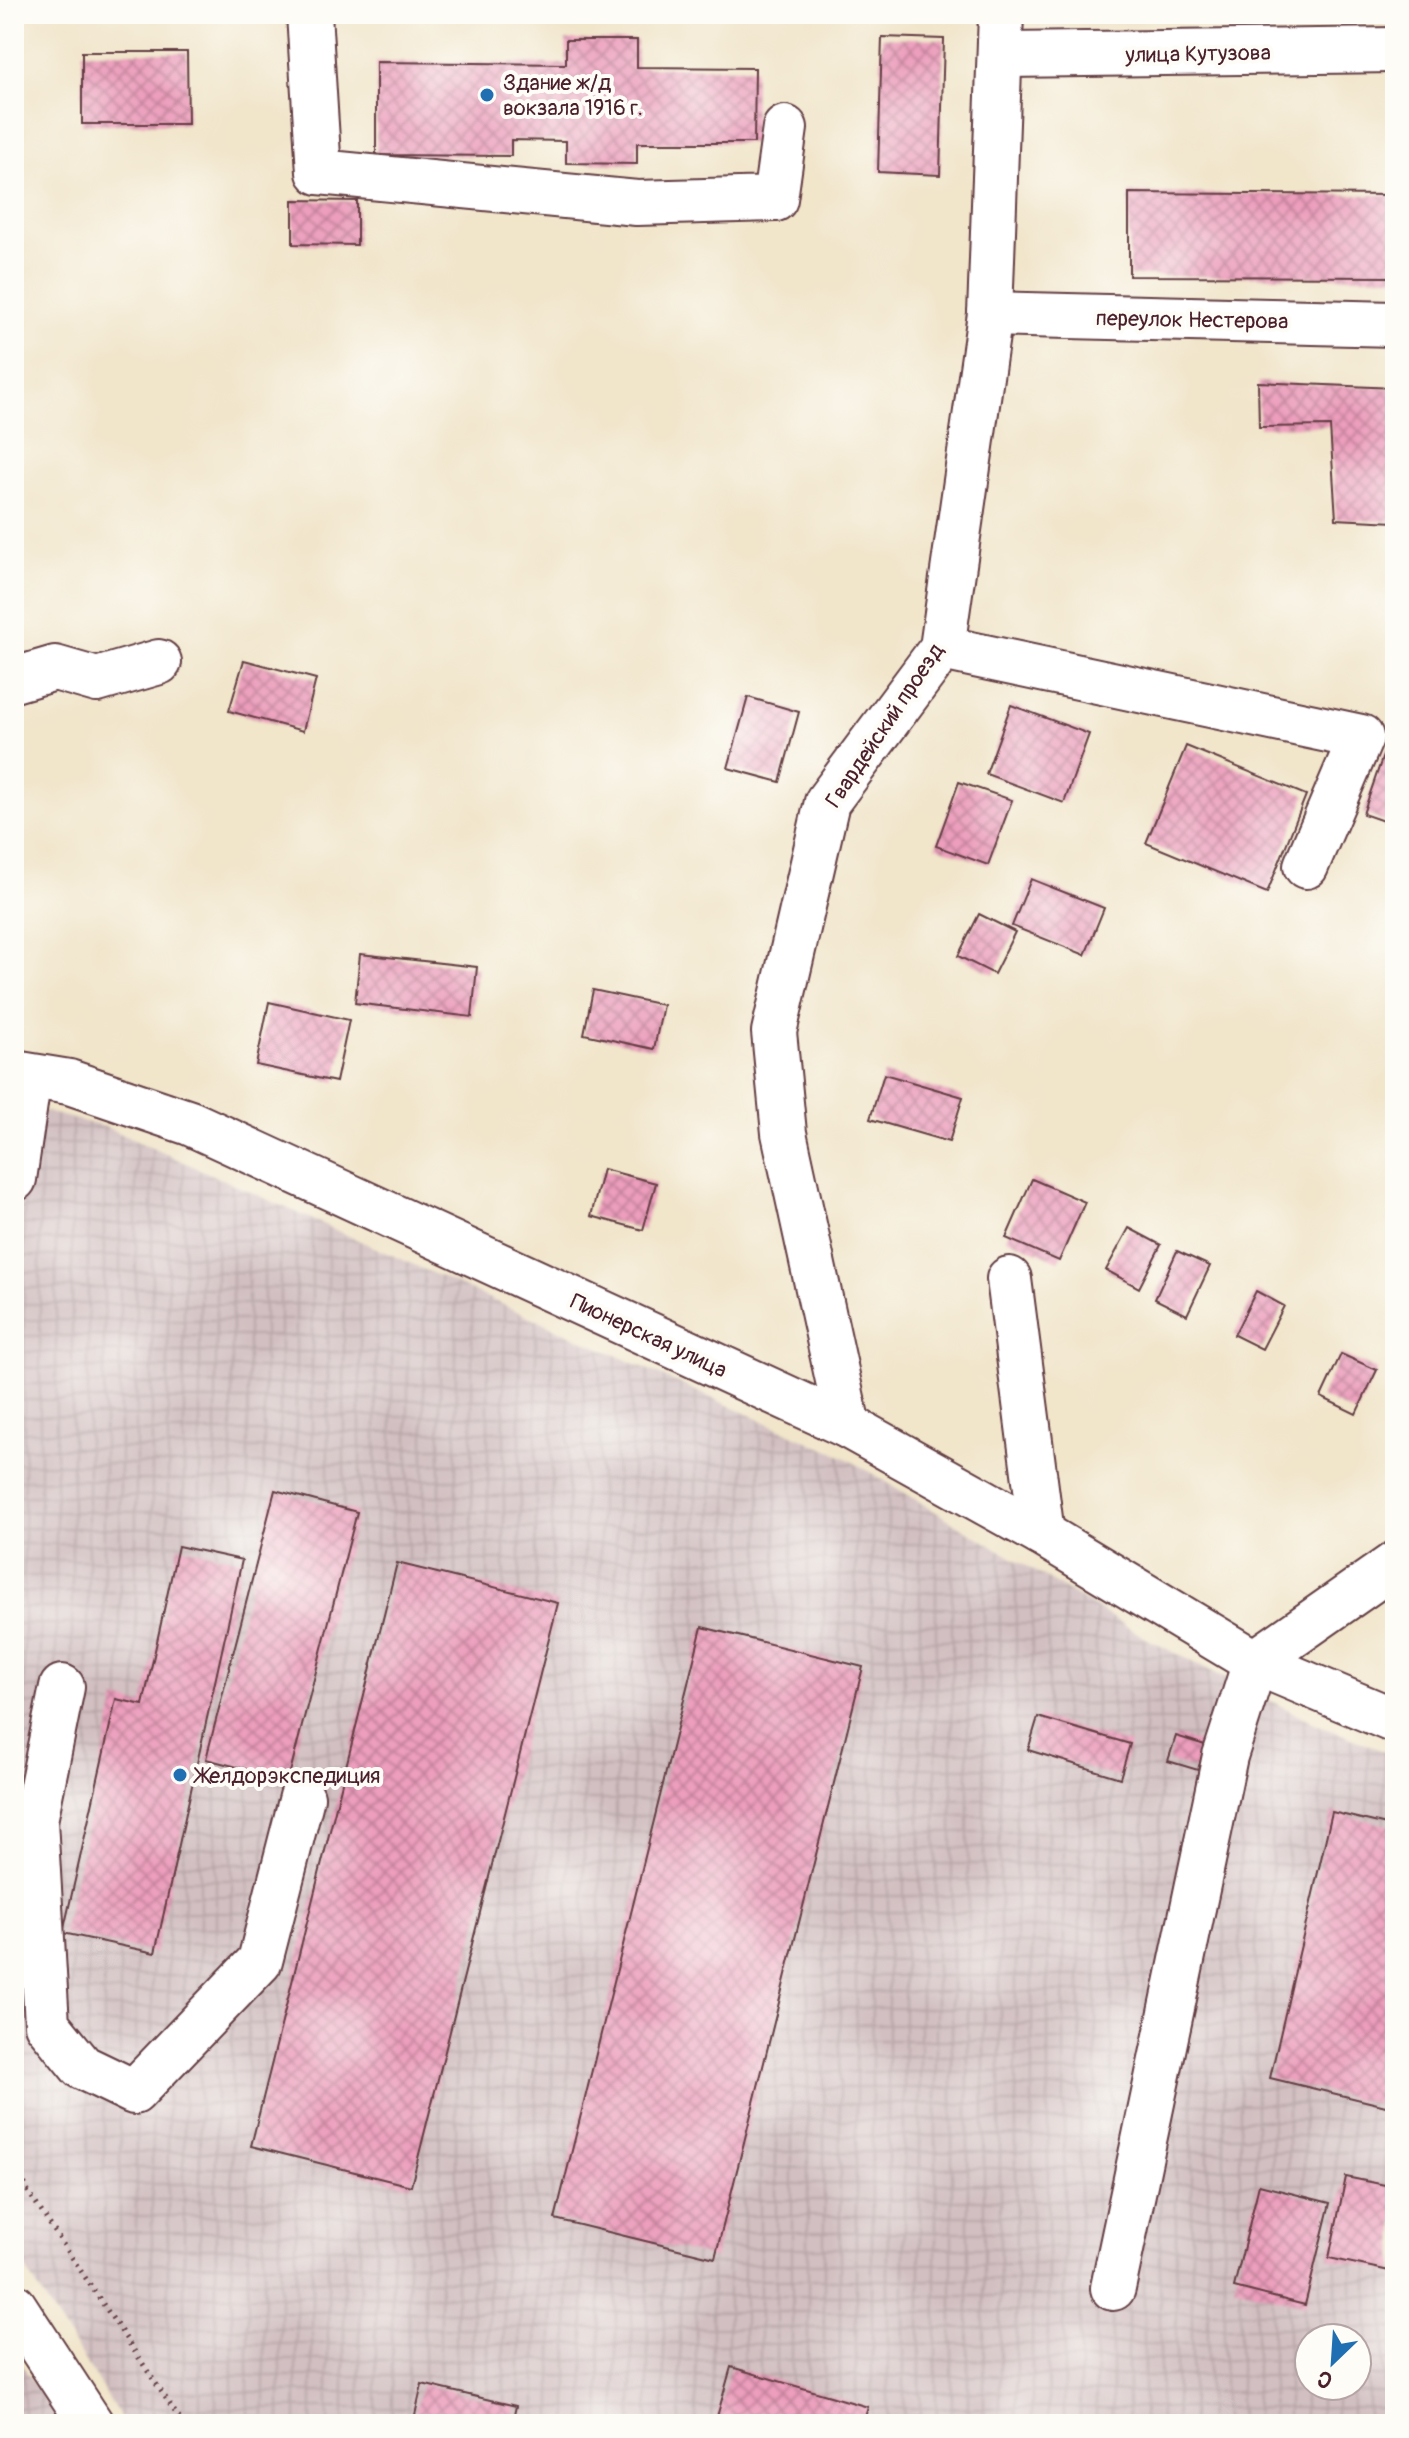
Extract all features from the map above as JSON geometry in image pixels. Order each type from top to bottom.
[{"type":"street","points":[[309,14],[319,172],[637,203],[775,199],[785,128]]},
{"type":"street","name":"улица Кутузова","points":[[1001,35],[1395,50]]},
{"type":"street","name":"Гвардейский проезд","points":[[848,1426],[784,1133],[774,1032],[827,802],[942,648],[990,314],[1001,35]]},
{"type":"street","name":"переулок Нестерова","points":[[990,314],[1395,324]]},
{"type":"street","points":[[942,648],[1361,737],[1306,866]]},
{"type":"street","points":[[14,680],[55,668],[97,680],[159,662]]},
{"type":"street","points":[[14,1179],[22,1074]]},
{"type":"street","name":"Пионерская улица","points":[[22,1074],[69,1082],[190,1123],[848,1426],[1042,1534],[1255,1662],[1395,1721]]},
{"type":"street","points":[[1009,1279],[1042,1534]]},
{"type":"street","points":[[1113,2288],[1225,1756],[1255,1662],[1395,1564]]},
{"type":"street","points":[[62,1687],[25,1826],[47,2024],[82,2067],[134,2092],[260,1961],[302,1797]]},
{"type":"street","points":[[14,2306],[91,2424]]},
{"type":"path","points":[[14,2153],[27,2190],[183,2424]]},
{"type":"path","points":[[14,2415],[20,2424]]},
{"type":"shaded area","points":[[14,1104],[105,1127],[848,1459],[1149,1640],[1319,1725],[1395,1756],[1395,2424],[125,2424],[14,2251]]},
{"type":"shaded area","points":[[14,2353],[61,2424],[14,2424]]},
{"type":"building","points":[[882,37],[944,39],[940,175],[878,172]]},
{"type":"building","points":[[566,40],[637,40],[637,67],[755,68],[754,143],[637,143],[637,164],[566,163],[566,141],[511,140],[511,156],[376,155],[376,62],[566,64]]},
{"type":"building","points":[[82,52],[187,52],[188,124],[82,124]]},
{"type":"building","points":[[1129,193],[1395,195],[1395,277],[1129,276]]},
{"type":"building","points":[[293,200],[357,201],[357,245],[293,244]]},
{"type":"building","points":[[1258,382],[1395,388],[1395,522],[1336,519],[1330,426],[1259,427]]},
{"type":"building","points":[[244,660],[316,679],[303,731],[229,711]]},
{"type":"building","points":[[748,697],[799,712],[780,782],[728,768]]},
{"type":"building","points":[[1011,705],[1089,734],[1064,803],[986,774]]},
{"type":"building","points":[[1186,746],[1306,795],[1267,893],[1146,843]]},
{"type":"building","points":[[1385,750],[1395,754],[1395,825],[1363,814]]},
{"type":"building","points":[[959,782],[1012,800],[988,865],[936,846]]},
{"type":"building","points":[[1031,879],[1104,908],[1085,955],[1012,926]]},
{"type":"building","points":[[979,914],[1015,932],[994,974],[958,956]]},
{"type":"building","points":[[360,954],[477,967],[472,1017],[355,1003]]},
{"type":"building","points":[[593,990],[663,1005],[654,1049],[584,1034]]},
{"type":"building","points":[[269,1002],[349,1020],[336,1082],[256,1065]]},
{"type":"building","points":[[884,1074],[963,1097],[949,1142],[870,1119]]},
{"type":"building","points":[[603,1169],[656,1183],[643,1230],[591,1216]]},
{"type":"building","points":[[1032,1179],[1085,1202],[1059,1261],[1006,1238]]},
{"type":"building","points":[[1129,1228],[1161,1245],[1139,1288],[1106,1270]]},
{"type":"building","points":[[1177,1251],[1210,1266],[1187,1315],[1155,1299]]},
{"type":"building","points":[[1256,1291],[1284,1306],[1262,1349],[1234,1335]]},
{"type":"building","points":[[1341,1354],[1377,1370],[1356,1414],[1321,1397]]},
{"type":"building","points":[[275,1490],[357,1512],[288,1780],[206,1759]]},
{"type":"building","points":[[178,1546],[242,1560],[155,1953],[63,1933],[116,1699],[143,1705]]},
{"type":"building","points":[[397,1563],[558,1603],[411,2186],[251,2146]]},
{"type":"building","points":[[702,1627],[863,1667],[715,2258],[555,2219]]},
{"type":"building","points":[[1038,1717],[1130,1744],[1120,1778],[1028,1750]]},
{"type":"building","points":[[1176,1736],[1205,1745],[1198,1770],[1168,1761]]},
{"type":"building","points":[[1332,1812],[1395,1827],[1394,2108],[1270,2078]]},
{"type":"building","points":[[1346,2177],[1395,2187],[1394,2272],[1329,2258]]},
{"type":"building","points":[[1259,2185],[1330,2203],[1305,2305],[1234,2287]]},
{"type":"building","points":[[731,2367],[868,2407],[863,2424],[715,2424]]},
{"type":"building","points":[[1394,2375],[1395,2424],[1382,2424]]},
{"type":"building","points":[[422,2384],[516,2406],[512,2424],[413,2424]]},
{"type":"place","name":"Здание ж/д вокзала 1916 г.","points":[[487,95]]},
{"type":"place","name":"Желдорэкспедиция","points":[[180,1775]]}]
